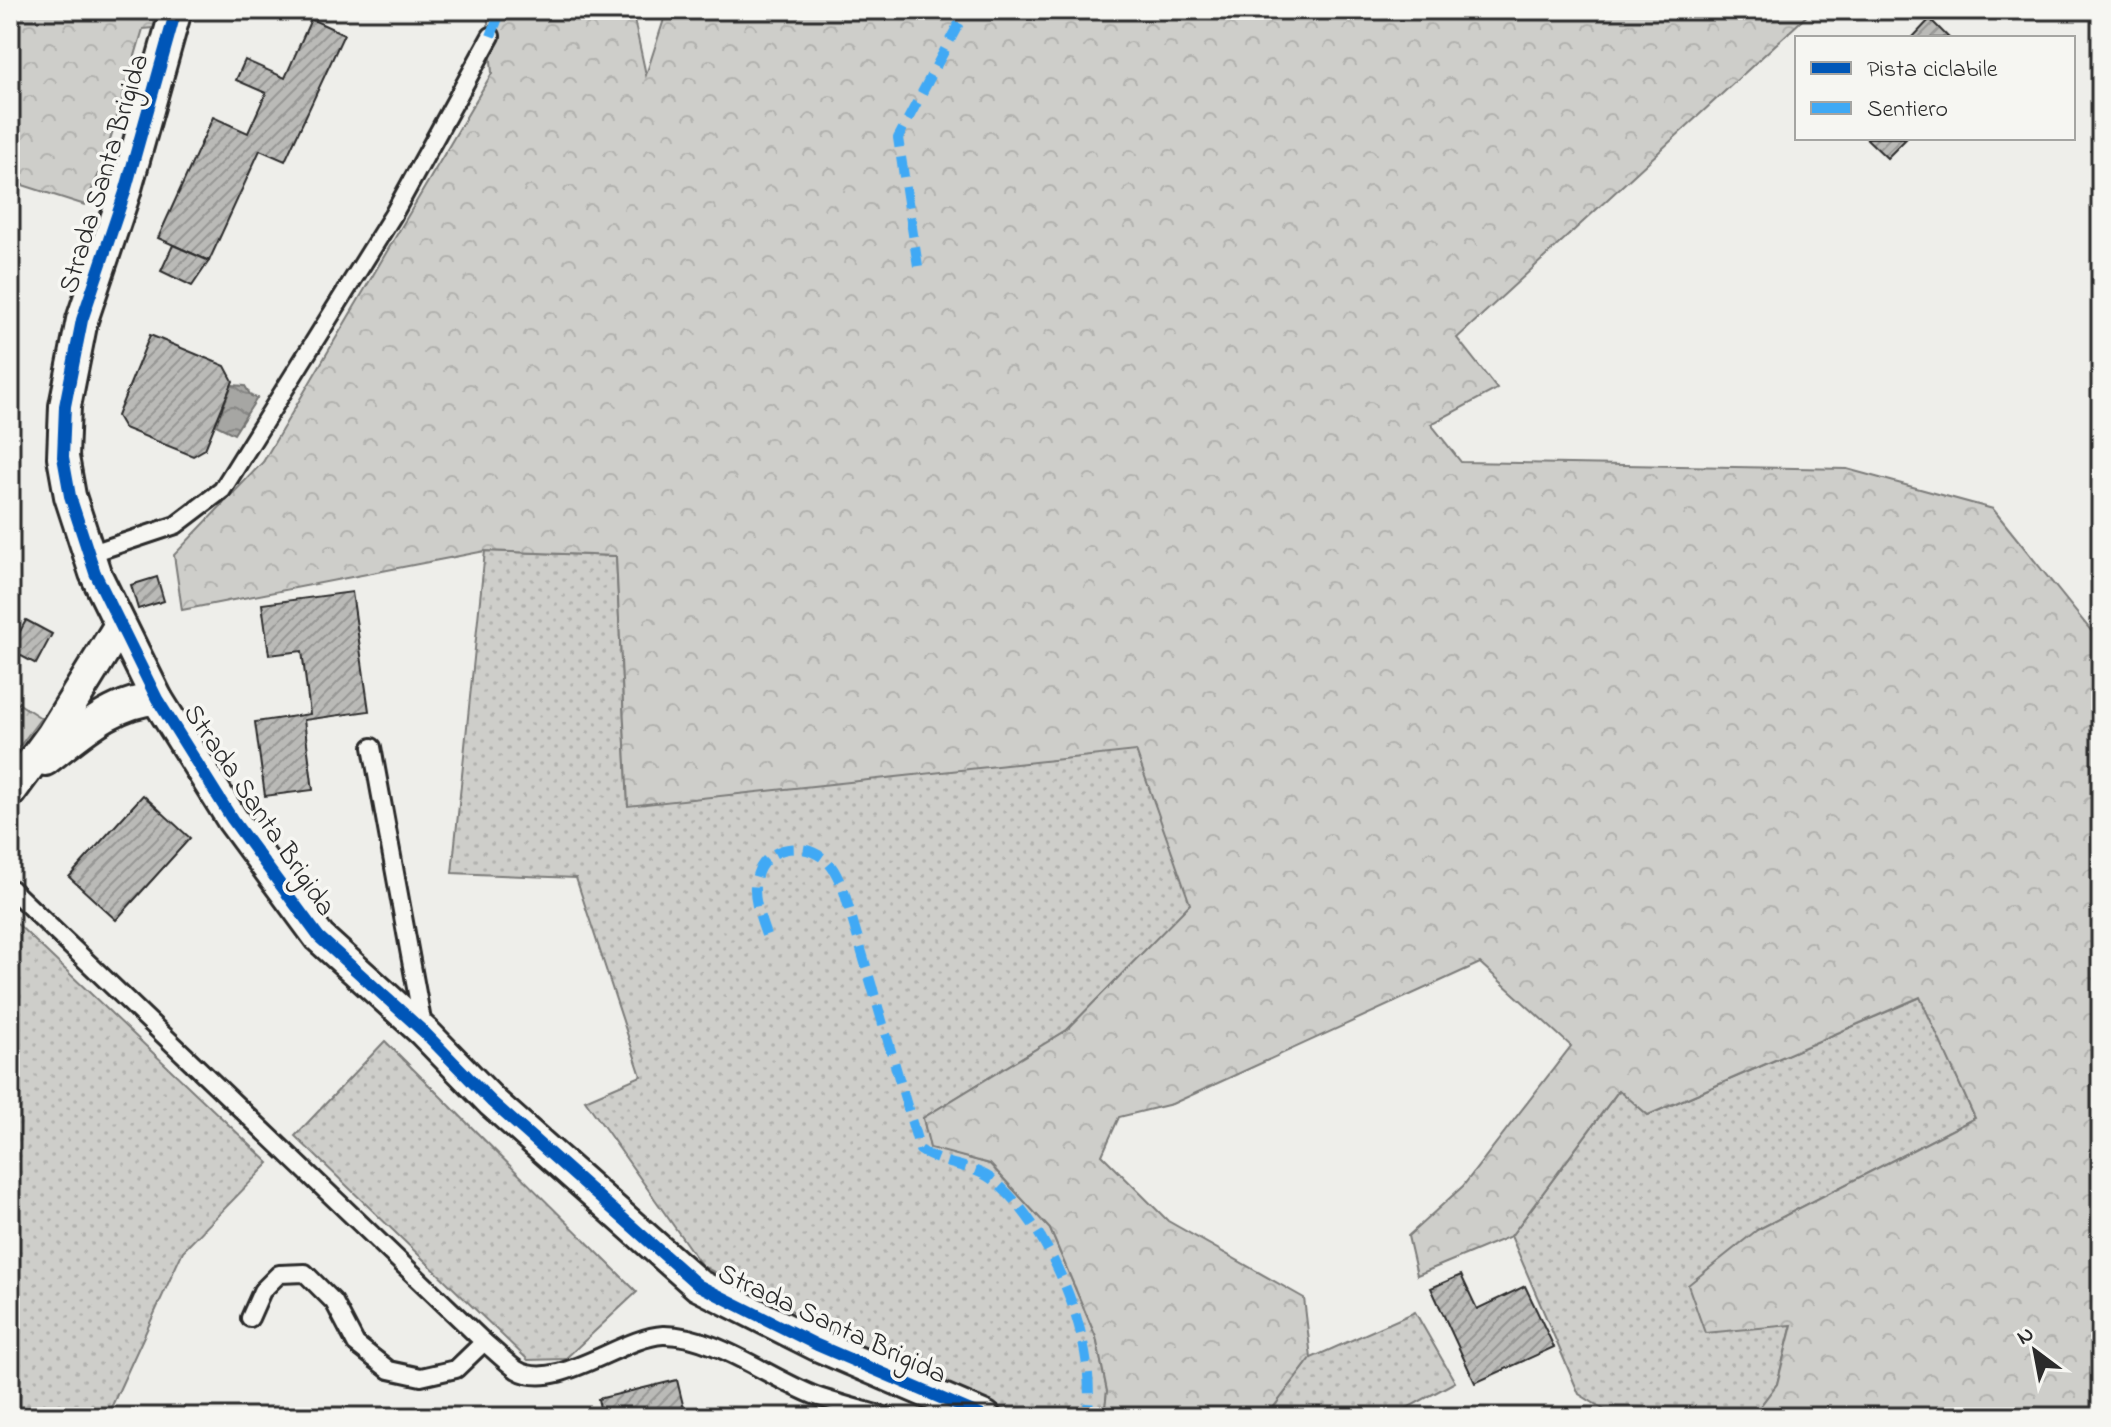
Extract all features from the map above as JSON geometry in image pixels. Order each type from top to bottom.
[{"type":"street","name":"Strada Santa Brigida","points":[[176,10],[125,192],[82,320],[65,406],[63,457],[70,496],[89,554],[157,699],[232,819],[319,937],[424,1032],[492,1102],[698,1285],[817,1345],[985,1417]]},
{"type":"street","name":"Strada Santa Brigida","points":[[14,787],[52,735],[120,625]]},
{"type":"street","name":"Strada Santa Brigida","points":[[14,787],[118,708],[139,700],[157,699]]},
{"type":"lane","points":[[89,554],[176,525],[222,490],[393,215],[491,36]]},
{"type":"lane","points":[[372,747],[424,1032]]},
{"type":"lane","points":[[10,888],[484,1342],[520,1372],[555,1374],[632,1342],[663,1335],[703,1341],[816,1396],[887,1417]]},
{"type":"lane","points":[[250,1318],[262,1291],[279,1274],[305,1273],[334,1302],[356,1344],[389,1370],[421,1377],[456,1369],[484,1342]]},
{"type":"green space","points":[[10,10],[168,10],[164,27],[143,29],[102,167],[85,205],[10,181]]},
{"type":"green space","points":[[487,10],[632,10],[646,75],[667,10],[1813,10],[1457,338],[1497,389],[1431,424],[1461,462],[1847,469],[1993,509],[2101,643],[2101,1417],[1752,1417],[1777,1384],[1792,1325],[1705,1333],[1688,1285],[1757,1230],[1975,1118],[1920,997],[1648,1115],[1619,1090],[1511,1236],[1417,1275],[1408,1236],[1463,1186],[1571,1046],[1480,963],[1172,1104],[1119,1117],[1102,1155],[1168,1221],[1304,1298],[1311,1358],[1266,1417],[1104,1417],[1107,1391],[1096,1337],[1050,1229],[990,1164],[930,1148],[923,1118],[1067,1030],[1190,904],[1136,751],[628,806],[616,556],[485,551],[182,610],[174,555],[263,462],[492,73]]},
{"type":"green space","points":[[485,551],[616,556],[628,805],[1136,750],[1191,904],[1067,1030],[923,1118],[930,1147],[990,1164],[1050,1229],[1096,1337],[1107,1391],[1104,1417],[1023,1417],[939,1384],[702,1266],[585,1100],[641,1076],[576,878],[452,873]]},
{"type":"green space","points":[[10,698],[41,718],[10,759]]},
{"type":"green space","points":[[10,917],[269,1163],[183,1251],[110,1410],[120,1417],[10,1417]]},
{"type":"green space","points":[[1921,997],[1975,1118],[1757,1230],[1792,1324],[1777,1384],[1752,1417],[1616,1417],[1579,1394],[1511,1236],[1620,1089],[1648,1115]]},
{"type":"green space","points":[[385,1041],[637,1292],[565,1359],[528,1360],[295,1136]]},
{"type":"green space","points":[[1415,1312],[1455,1382],[1391,1417],[1266,1417],[1311,1358]]},
{"type":"water","points":[[232,385],[245,386],[251,396],[257,398],[234,434],[216,425]]},
{"type":"building","points":[[311,19],[344,34],[285,161],[260,150],[209,261],[158,238],[213,117],[248,133],[266,93],[236,80],[245,60],[285,78]]},
{"type":"building","points":[[1930,19],[1947,36],[1914,36]]},
{"type":"building","points":[[1868,140],[1905,140],[1887,158]]},
{"type":"building","points":[[173,245],[209,261],[192,286],[161,271]]},
{"type":"building","points":[[10,257],[17,259],[10,287]]},
{"type":"building","points":[[150,335],[225,366],[233,381],[205,449],[193,456],[124,428],[117,416]]},
{"type":"building","points":[[157,577],[164,601],[138,609],[131,585]]},
{"type":"building","points":[[352,592],[369,711],[304,720],[313,790],[265,796],[255,722],[310,714],[302,651],[269,655],[262,604]]},
{"type":"building","points":[[26,620],[52,634],[36,664],[10,650]]},
{"type":"building","points":[[143,795],[190,838],[116,920],[69,877]]},
{"type":"building","points":[[1461,1275],[1477,1309],[1525,1286],[1554,1347],[1475,1383],[1431,1288]]},
{"type":"building","points":[[677,1380],[686,1417],[602,1417],[598,1399]]},
{"type":"marked path","points":[[491,36],[501,10]]},
{"type":"marked path","points":[[918,266],[898,138],[966,10]]},
{"type":"marked path","points":[[766,935],[755,893],[761,867],[768,858],[789,849],[800,849],[822,857],[833,868],[843,888],[920,1150],[993,1180],[1034,1226],[1066,1288],[1078,1322],[1086,1356],[1089,1388],[1087,1417]]},
{"type":"cycle path","points":[[176,10],[125,192],[82,320],[65,406],[63,457],[70,496],[95,573],[157,699],[232,819],[319,937],[424,1032],[492,1102],[698,1285],[817,1345],[985,1417]]}]
